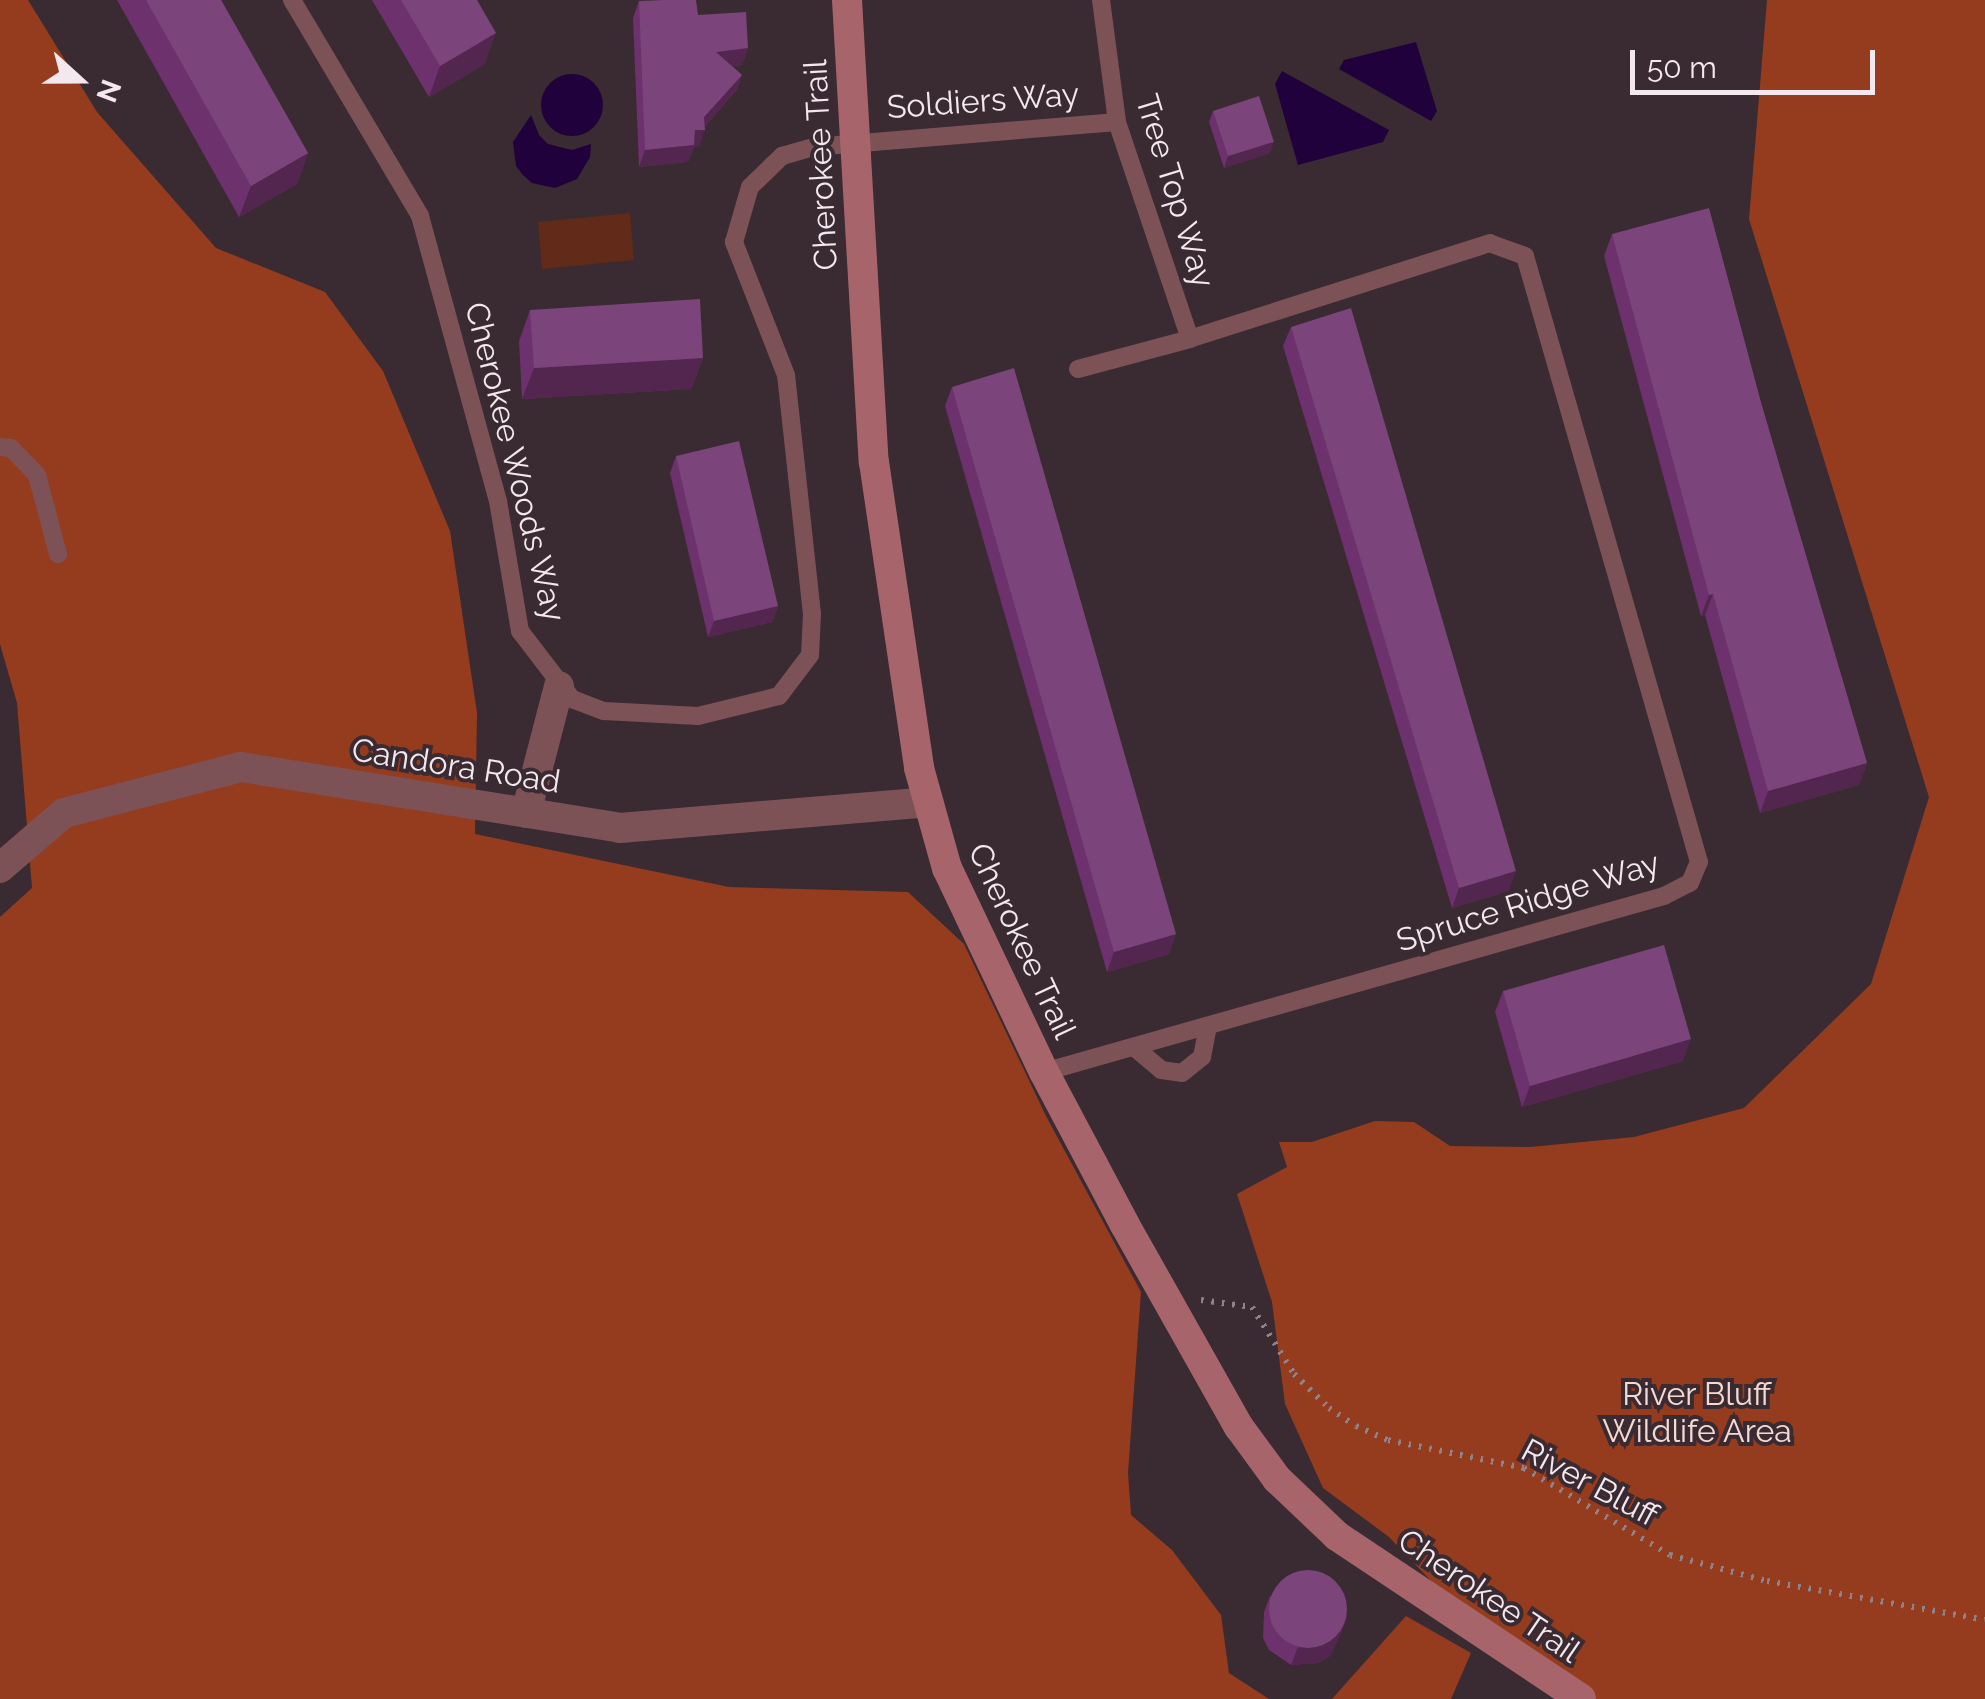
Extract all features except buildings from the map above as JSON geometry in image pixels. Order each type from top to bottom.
[{"type":"street","name":"Cherokee Trail","points":[[846,0],[874,462],[927,802],[947,868],[1044,1072],[1239,1427],[1300,1503],[1337,1536],[1581,1699]]},
{"type":"street","points":[[526,812],[559,686]]},
{"type":"street","name":"Candora Road","points":[[0,868],[64,813],[242,767],[620,828],[927,802]]},
{"type":"lane","name":"Cherokee Woods Way","points":[[292,0],[420,216],[498,501],[520,631],[572,699],[604,712],[698,716],[779,696],[810,655],[812,614],[786,375],[734,242],[750,187],[782,156],[854,141]]},
{"type":"lane","name":"Tree Top Way","points":[[1101,0],[1117,122],[1190,339]]},
{"type":"lane","name":"Soldiers Way","points":[[854,141],[1117,122]]},
{"type":"lane","name":"Spruce Ridge Way","points":[[1044,1072],[1664,896],[1690,883],[1699,862],[1526,256],[1490,243],[1190,339]]},
{"type":"lane","points":[[1078,369],[1190,339]]},
{"type":"lane","points":[[0,447],[11,448],[37,475],[58,554]]},
{"type":"lane","points":[[1134,1047],[1161,1070],[1182,1073],[1202,1057],[1208,1027]]},
{"type":"path","name":"River Bluff","points":[[1165,1296],[1252,1307],[1294,1374],[1329,1408],[1356,1426],[1388,1440],[1524,1468],[1670,1555],[1767,1581],[1985,1620]]},
{"type":"shaded area","points":[[1416,42],[1437,111],[1431,121],[1339,69],[1344,60]]},
{"type":"shaded area","points":[[1282,71],[1389,130],[1383,142],[1298,165],[1275,84]]},
{"type":"shaded area","points":[[572,74],[594,83],[603,105],[594,127],[572,136],[550,127],[541,105],[550,83]]},
{"type":"shaded area","points":[[531,115],[539,135],[548,144],[572,150],[591,144],[590,157],[577,179],[555,188],[532,183],[516,166],[513,142]]},
{"type":"shaded area","points":[[630,213],[634,260],[542,269],[538,222]]},
{"type":"green space","points":[[0,0],[28,0],[97,112],[216,248],[325,292],[383,371],[450,531],[477,713],[475,834],[729,887],[908,892],[964,944],[1046,1116],[1141,1292],[1128,1473],[1131,1515],[1172,1550],[1221,1615],[1229,1673],[1269,1699],[0,1699],[0,917],[32,888],[17,703],[0,644]]},
{"type":"green space","name":"River Bluff Wildlife Area","points":[[1767,0],[1985,0],[1985,1699],[1581,1699],[1480,1632],[1389,1537],[1323,1488],[1285,1404],[1272,1302],[1237,1194],[1287,1167],[1279,1142],[1312,1142],[1375,1121],[1414,1122],[1450,1146],[1530,1147],[1634,1137],[1744,1108],[1871,984],[1929,797],[1749,219]]},
{"type":"green space","points":[[1406,1616],[1471,1653],[1451,1699],[1332,1699]]}]
